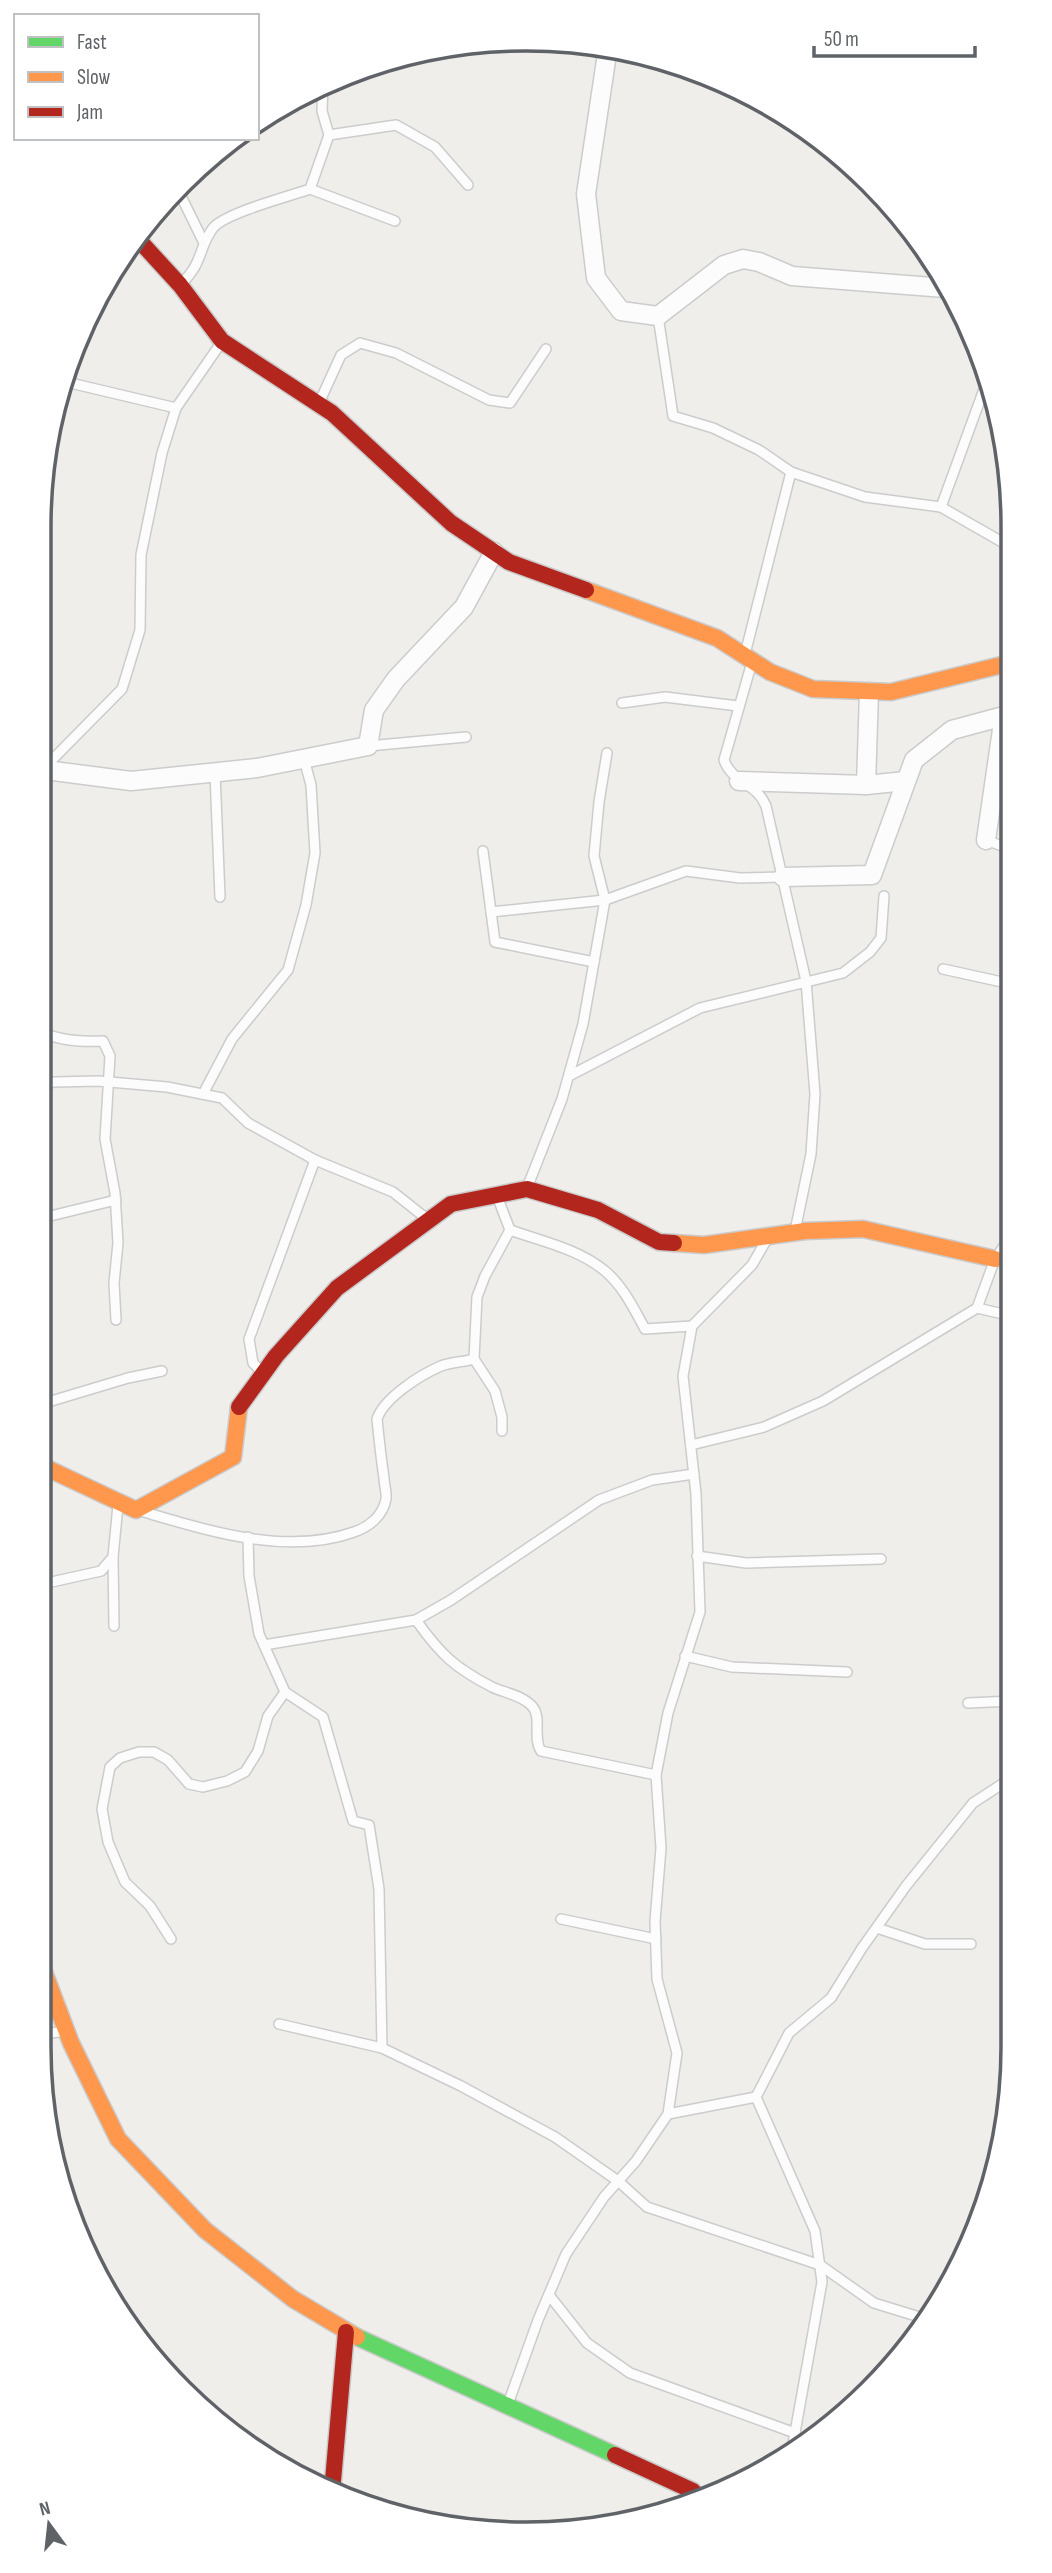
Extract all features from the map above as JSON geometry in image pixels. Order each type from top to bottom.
[{"type":"street","points":[[606,58],[586,194],[596,278],[621,311],[658,316],[724,265],[743,259],[759,262],[792,276],[936,286]]},
{"type":"street","points":[[143,245],[180,285],[222,341],[332,413],[451,523],[509,562],[717,638],[770,671],[813,689],[891,692],[1001,665]]},
{"type":"street","points":[[51,774],[131,781],[257,768],[368,746],[374,710],[396,679],[464,607],[494,552]]},
{"type":"street","points":[[866,785],[869,691]]},
{"type":"street","points":[[782,877],[872,875],[914,760],[952,730],[1001,717]]},
{"type":"street","points":[[985,840],[1001,736]]},
{"type":"street","points":[[740,781],[866,785],[906,781]]},
{"type":"street","points":[[51,1470],[136,1510],[233,1457],[239,1408],[276,1356],[337,1288],[451,1204],[527,1189],[598,1210],[659,1242],[704,1245],[795,1233],[863,1229],[995,1259]]},
{"type":"street","points":[[51,1989],[67,2030],[118,2139],[205,2230],[293,2299],[346,2332],[693,2492]]},
{"type":"street","points":[[333,2481],[346,2332]]},
{"type":"lane","points":[[310,189],[329,135],[322,111],[323,97]]},
{"type":"lane","points":[[329,135],[396,125],[435,146],[468,185]]},
{"type":"lane","points":[[180,285],[194,272],[204,243],[215,225],[230,217],[310,189],[394,221]]},
{"type":"lane","points":[[182,199],[204,243]]},
{"type":"lane","points":[[658,316],[673,416],[713,428],[759,450],[792,472],[865,497],[942,507],[1001,540]]},
{"type":"lane","points":[[51,762],[122,689],[140,630],[141,555],[162,453],[176,408],[222,341]]},
{"type":"lane","points":[[318,404],[341,355],[360,344],[396,353],[489,400],[510,402],[546,349]]},
{"type":"lane","points":[[73,384],[176,408]]},
{"type":"lane","points":[[942,507],[982,394]]},
{"type":"lane","points":[[792,472],[724,760],[740,781],[762,795],[806,981],[815,1094],[811,1154],[795,1233]]},
{"type":"lane","points":[[622,703],[665,697],[738,706]]},
{"type":"lane","points":[[368,746],[466,737]]},
{"type":"lane","points":[[527,1189],[569,1076],[583,1024],[605,900],[594,856],[607,753]]},
{"type":"lane","points":[[203,1094],[232,1039],[288,971],[306,905],[315,853],[311,785],[303,759]]},
{"type":"lane","points":[[215,772],[220,897]]},
{"type":"lane","points":[[985,840],[1001,846]]},
{"type":"lane","points":[[482,851],[495,942],[594,962]]},
{"type":"lane","points":[[491,912],[605,900],[686,871],[740,878],[782,877]]},
{"type":"lane","points":[[569,1076],[700,1008],[843,973],[870,952],[881,938],[884,896]]},
{"type":"lane","points":[[943,970],[1001,982]]},
{"type":"lane","points":[[51,1035],[79,1042],[103,1041],[110,1056],[105,1139],[116,1200],[116,1320]]},
{"type":"lane","points":[[51,1083],[109,1082],[167,1087],[222,1098],[248,1123],[315,1160],[393,1192],[429,1220]]},
{"type":"lane","points":[[263,1374],[253,1363],[249,1339],[315,1160]]},
{"type":"lane","points":[[496,1195],[510,1230],[573,1252],[605,1271],[629,1299],[645,1329],[692,1326]]},
{"type":"lane","points":[[51,1216],[116,1200]]},
{"type":"lane","points":[[502,1431],[502,1417],[495,1391],[474,1359],[477,1297],[485,1276],[510,1230]]},
{"type":"lane","points":[[507,2406],[566,2254],[604,2197],[668,2114],[677,2053],[657,1979],[655,1921],[661,1848],[656,1775],[667,1713],[700,1612],[694,1474],[683,1377],[692,1326],[752,1265],[769,1236]]},
{"type":"lane","points":[[691,1445],[764,1427],[822,1401],[977,1308],[995,1259],[1001,1250]]},
{"type":"lane","points":[[977,1308],[1001,1313]]},
{"type":"lane","points":[[136,1510],[194,1527],[248,1538],[306,1542],[346,1535],[367,1527],[379,1516],[386,1499],[377,1419],[381,1408],[397,1393],[441,1366],[474,1359]]},
{"type":"lane","points":[[51,1401],[162,1370]]},
{"type":"lane","points":[[264,1645],[416,1619],[451,1600],[599,1500],[652,1480],[694,1474]]},
{"type":"lane","points":[[114,1626],[113,1557],[119,1502]]},
{"type":"lane","points":[[248,1538],[249,1576],[259,1634],[285,1692],[323,1717],[353,1821],[369,1825],[379,1889],[382,2048]]},
{"type":"lane","points":[[697,1556],[746,1563],[881,1559]]},
{"type":"lane","points":[[51,1582],[101,1571],[113,1557]]},
{"type":"lane","points":[[416,1619],[434,1645],[454,1665],[495,1688],[530,1703],[536,1710],[537,1746],[541,1751],[656,1775]]},
{"type":"lane","points":[[685,1656],[732,1667],[847,1672]]},
{"type":"lane","points":[[171,1939],[150,1906],[125,1882],[108,1842],[102,1809],[110,1767],[120,1758],[139,1752],[153,1752],[168,1760],[189,1784],[203,1787],[227,1781],[245,1772],[258,1751],[268,1716],[285,1692]]},
{"type":"lane","points":[[968,1703],[1001,1702]]},
{"type":"lane","points":[[756,2097],[789,2033],[831,1998],[906,1886],[973,1803],[1001,1785]]},
{"type":"lane","points":[[561,1919],[656,1939]]},
{"type":"lane","points":[[877,1928],[925,1944],[971,1944]]},
{"type":"lane","points":[[279,2024],[382,2048],[461,2086],[555,2137],[618,2181],[647,2207],[820,2265],[874,2303],[917,2316]]},
{"type":"lane","points":[[51,2033],[67,2030]]},
{"type":"lane","points":[[668,2114],[756,2097]]},
{"type":"lane","points":[[756,2097],[816,2231],[822,2282],[794,2439]]},
{"type":"lane","points":[[549,2295],[587,2343],[630,2373],[795,2433]]},
{"type":"traffic: fast","points":[[357,2337],[615,2455]]},
{"type":"traffic: slow","points":[[586,590],[717,638],[770,672],[813,689],[891,692],[1001,665]]},
{"type":"traffic: slow","points":[[674,1243],[704,1245],[805,1231],[863,1229],[995,1259]]},
{"type":"traffic: slow","points":[[51,1470],[136,1510],[233,1457],[239,1407]]},
{"type":"traffic: slow","points":[[51,1990],[71,2043],[118,2139],[205,2230],[293,2299],[357,2337]]},
{"type":"traffic: jam","points":[[143,245],[180,285],[222,341],[332,413],[451,523],[509,562],[586,590]]},
{"type":"traffic: jam","points":[[239,1407],[276,1356],[337,1288],[451,1204],[527,1189],[598,1210],[659,1242],[674,1243]]},
{"type":"traffic: jam","points":[[333,2481],[346,2332]]},
{"type":"traffic: jam","points":[[615,2455],[693,2492]]}]
